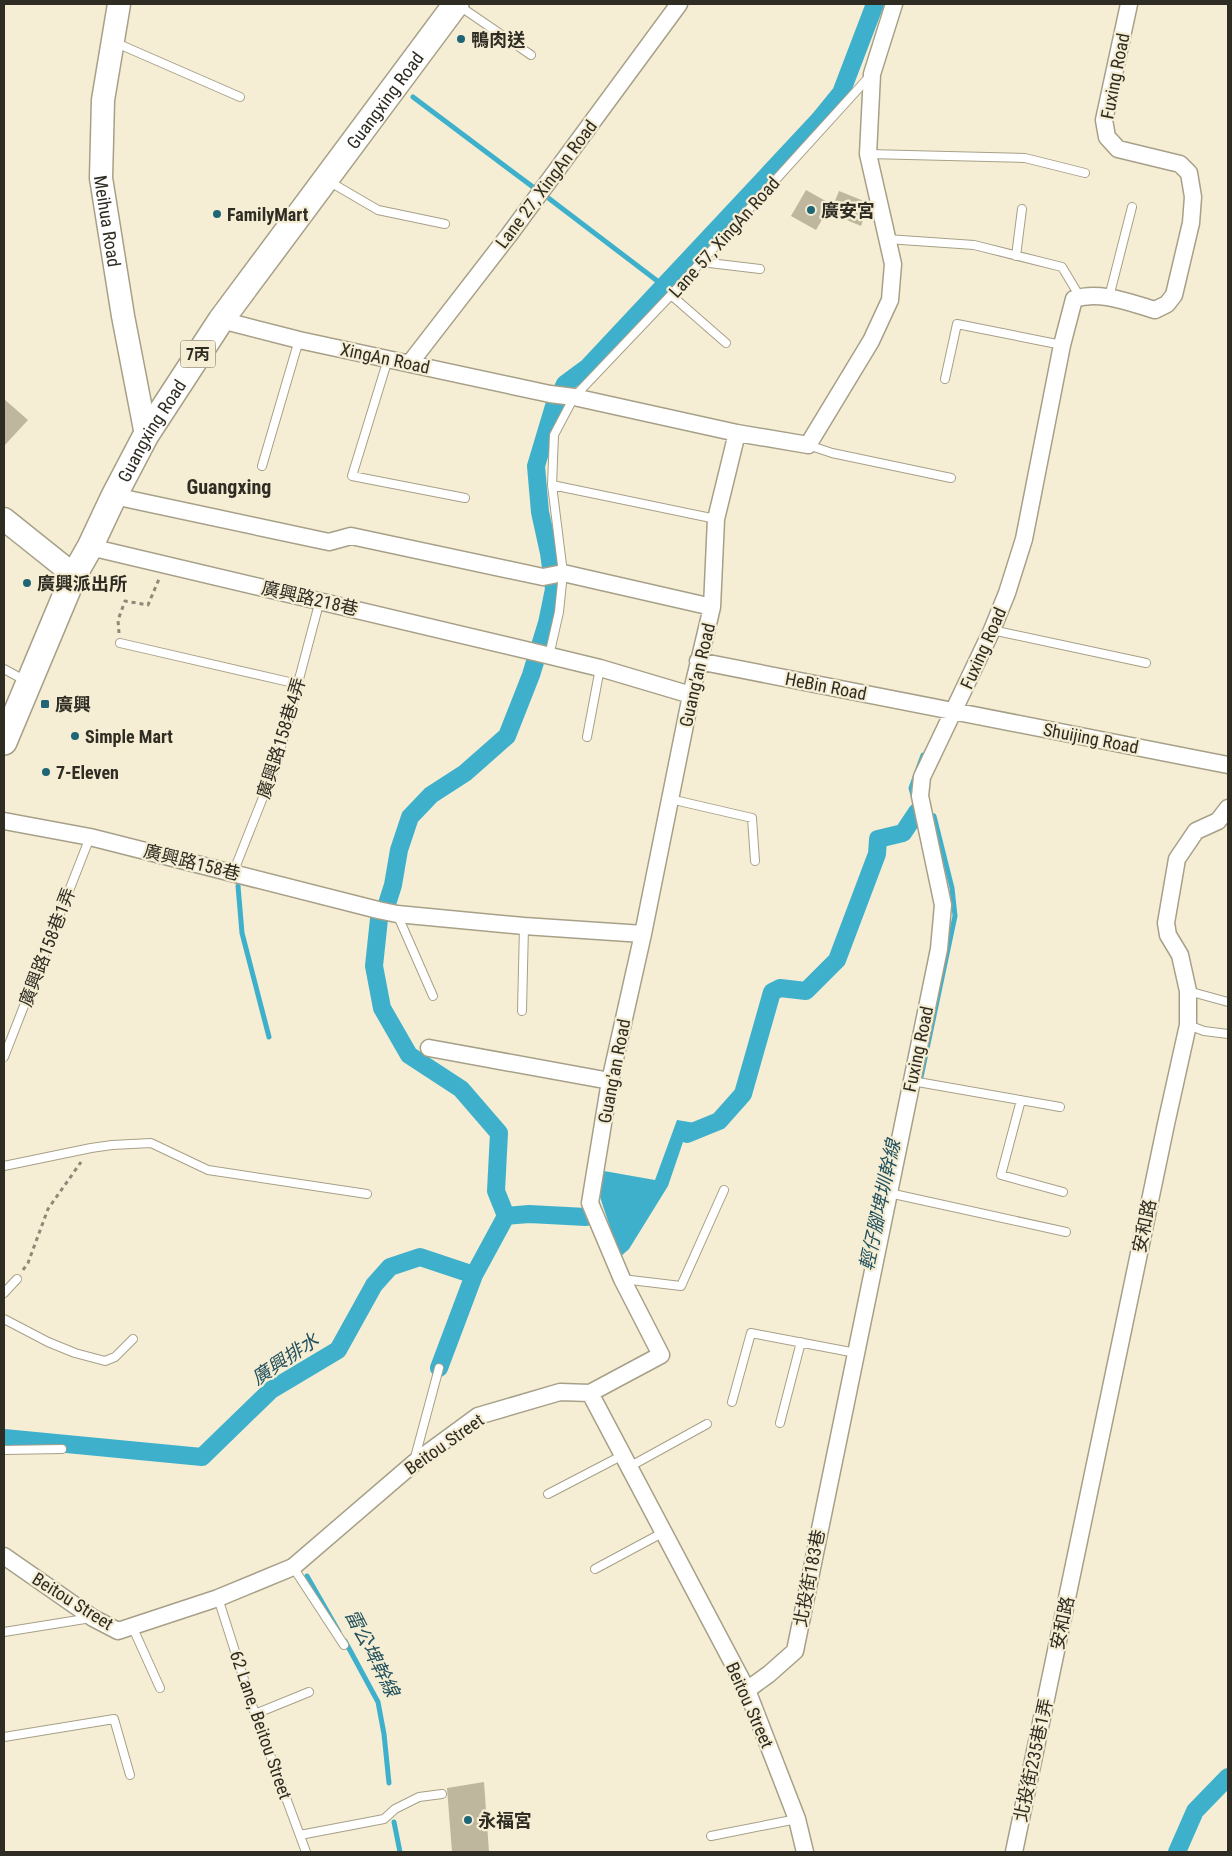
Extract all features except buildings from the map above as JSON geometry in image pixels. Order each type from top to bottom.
[{"type":"main road","name":"Guangxing Road","points":[[4,742],[74,575],[146,435],[221,320],[456,4]]},
{"type":"street","name":"Meihua Road","points":[[119,4],[103,100],[101,178],[122,316],[146,435]]},
{"type":"street","name":"Lane 27, XingAn Road","points":[[410,363],[509,235],[679,4]]},
{"type":"street","points":[[574,397],[737,434],[808,445],[870,341],[890,300],[893,264],[868,154],[872,74],[894,4]]},
{"type":"street","name":"Fuxing Road","points":[[836,1444],[939,948],[943,905],[920,796],[922,777],[992,630],[1007,593],[1024,539],[1062,345],[1074,299],[1080,297],[1109,297],[1155,310],[1167,304],[1174,295],[1192,214],[1193,197],[1189,173],[1180,164],[1118,149],[1107,137],[1104,120],[1129,4]]},
{"type":"street","name":"XingAn Road","points":[[221,320],[388,360],[410,363],[550,394],[574,397]]},
{"type":"street","name":"Guang'an Road","points":[[590,1393],[660,1355],[622,1280],[590,1203],[610,1080],[643,934],[698,661],[712,607],[716,519],[737,434]]},
{"type":"street","points":[[114,496],[329,542],[351,536],[543,577],[562,573],[712,607]]},
{"type":"street","points":[[4,519],[74,575]]},
{"type":"street","name":"廣興路218巷","points":[[90,547],[550,656]]},
{"type":"street","points":[[550,656],[600,668],[691,695]]},
{"type":"street","name":"HeBin Road","points":[[698,661],[954,711]]},
{"type":"street","name":"Shuijing Road","points":[[954,711],[1228,765]]},
{"type":"street","name":"安和路","points":[[1052,1668],[1188,1025],[1188,991],[1180,955],[1168,935],[1166,922],[1177,859],[1196,831],[1223,821],[1228,808]]},
{"type":"street","name":"廣興路158巷","points":[[4,821],[90,837],[397,914]]},
{"type":"street","points":[[397,914],[524,926],[643,934]]},
{"type":"street","points":[[428,1048],[610,1080]]},
{"type":"street","name":"Beitou Street","points":[[4,1556],[93,1618],[118,1631],[218,1598],[293,1567],[414,1463],[478,1416],[560,1392],[590,1393],[746,1690],[797,1819],[806,1852]]},
{"type":"street","name":"北投街183巷","points":[[746,1690],[769,1674],[795,1651],[836,1444]]},
{"type":"street","name":"北投街235巷1弄","points":[[1014,1852],[1052,1668]]},
{"type":"lane","points":[[456,4],[531,55]]},
{"type":"lane","points":[[113,42],[240,97]]},
{"type":"lane","name":"Lane 57, XingAn Road","points":[[550,656],[558,612],[562,573],[552,485],[554,435],[574,397],[671,296],[872,74]]},
{"type":"lane","points":[[868,154],[1025,158],[1085,173]]},
{"type":"lane","points":[[326,179],[378,210],[445,224]]},
{"type":"lane","points":[[1109,297],[1132,207]]},
{"type":"lane","points":[[1016,256],[1022,210]]},
{"type":"lane","points":[[887,238],[974,246],[1062,267],[1080,297]]},
{"type":"lane","points":[[701,262],[760,269]]},
{"type":"lane","points":[[671,296],[726,343]]},
{"type":"lane","points":[[945,379],[957,324],[1062,345]]},
{"type":"lane","points":[[262,466],[299,340]]},
{"type":"lane","points":[[388,360],[352,476],[465,498]]},
{"type":"lane","points":[[808,445],[832,453],[951,478]]},
{"type":"lane","points":[[552,485],[716,519]]},
{"type":"lane","name":"廣興路158巷4弄","points":[[234,873],[276,762],[320,600]]},
{"type":"lane","points":[[992,630],[1146,663]]},
{"type":"lane","points":[[120,643],[298,684]]},
{"type":"lane","points":[[587,737],[600,668]]},
{"type":"lane","points":[[4,669],[29,682]]},
{"type":"lane","points":[[670,799],[752,818],[755,861]]},
{"type":"lane","name":"廣興路158巷1弄","points":[[4,1057],[90,837]]},
{"type":"lane","points":[[397,914],[433,996]]},
{"type":"lane","points":[[522,1011],[524,926]]},
{"type":"lane","points":[[1188,991],[1228,1002]]},
{"type":"lane","points":[[1188,1025],[1204,1031],[1228,1034]]},
{"type":"lane","points":[[912,1081],[1060,1107]]},
{"type":"lane","points":[[1021,1100],[1002,1175],[1063,1192]]},
{"type":"lane","points":[[4,1166],[91,1148],[151,1143],[208,1170],[368,1194]]},
{"type":"lane","points":[[622,1280],[681,1286],[724,1190]]},
{"type":"lane","points":[[889,1193],[1066,1232]]},
{"type":"lane","points":[[4,1293],[17,1279]]},
{"type":"lane","points":[[4,1319],[48,1342],[105,1360],[115,1357],[133,1339]]},
{"type":"lane","points":[[732,1402],[751,1333],[856,1353]]},
{"type":"lane","points":[[780,1423],[801,1342]]},
{"type":"lane","points":[[414,1463],[439,1368]]},
{"type":"lane","points":[[548,1494],[707,1424]]},
{"type":"lane","points":[[4,1450],[62,1449]]},
{"type":"lane","points":[[595,1569],[664,1532]]},
{"type":"lane","points":[[293,1567],[344,1645]]},
{"type":"lane","name":"62 Lane, Beitou Street","points":[[218,1598],[255,1714],[306,1852]]},
{"type":"lane","points":[[4,1632],[93,1618]]},
{"type":"lane","points":[[132,1626],[160,1688]]},
{"type":"lane","points":[[255,1714],[309,1692]]},
{"type":"lane","points":[[4,1738],[114,1719],[130,1775]]},
{"type":"lane","points":[[300,1835],[384,1819],[395,1810],[419,1797],[442,1794]]},
{"type":"lane","points":[[711,1836],[797,1819]]},
{"type":"path","points":[[120,643],[118,620],[125,601],[148,605],[164,565]]},
{"type":"path","points":[[17,1279],[28,1263],[48,1209],[91,1148]]},
{"type":"water","points":[[677,1120],[719,1127],[683,1142],[668,1186],[629,1249],[620,1257],[600,1197],[604,1171],[655,1180]]},
{"type":"waterway","points":[[506,1216],[496,1191],[499,1133],[461,1089],[409,1055],[382,1008],[374,966],[379,919],[387,904],[393,885],[399,850],[410,817],[431,795],[465,773],[507,736],[531,675],[547,623],[554,589],[549,553],[540,512],[536,466],[554,406],[565,384],[588,367],[819,120],[841,93],[875,4]]},
{"type":"waterway","points":[[413,97],[533,187]]},
{"type":"waterway","points":[[547,197],[664,286]]},
{"type":"waterway","points":[[914,799],[911,788],[923,755]]},
{"type":"waterway","points":[[687,1134],[719,1121],[743,1094],[772,992],[780,988],[806,991],[837,960],[877,854],[878,839],[903,833],[917,812]]},
{"type":"waterway","name":"輕仔腳埤圳幹線","points":[[920,1082],[955,916],[952,888],[934,816],[927,814]]},
{"type":"waterway","points":[[238,886],[242,933],[269,1037]]},
{"type":"waterway","name":"廣興排水","points":[[506,1216],[529,1214],[586,1217]]},
{"type":"waterway","name":"廣興排水","points":[[4,1438],[202,1457],[271,1390],[338,1350],[374,1285],[390,1267],[420,1257],[474,1275],[506,1216]]},
{"type":"waterway","name":"雷公埤幹線","points":[[439,1368],[474,1275]]},
{"type":"waterway","name":"雷公埤幹線","points":[[307,1576],[339,1632]]},
{"type":"waterway","name":"雷公埤幹線","points":[[345,1641],[378,1702],[384,1734],[389,1783]]},
{"type":"waterway","points":[[1177,1852],[1195,1811],[1228,1777]]},
{"type":"waterway","name":"雷公埤幹線","points":[[394,1822],[400,1852]]},
{"type":"place","name":"鴨肉送","points":[[461,39]]},
{"type":"place","name":"廣安宮","points":[[811,210]]},
{"type":"place","name":"FamilyMart","points":[[217,214]]},
{"type":"place","name":"廣興派出所","points":[[27,583]]},
{"type":"place","name":"廣興","points":[[45,704]]},
{"type":"place","name":"Simple Mart","points":[[75,736]]},
{"type":"place","name":"7-Eleven","points":[[46,772]]},
{"type":"place","name":"永福宮","points":[[468,1820]]},
{"type":"district","name":"Guangxing","points":[[229,487]]}]
